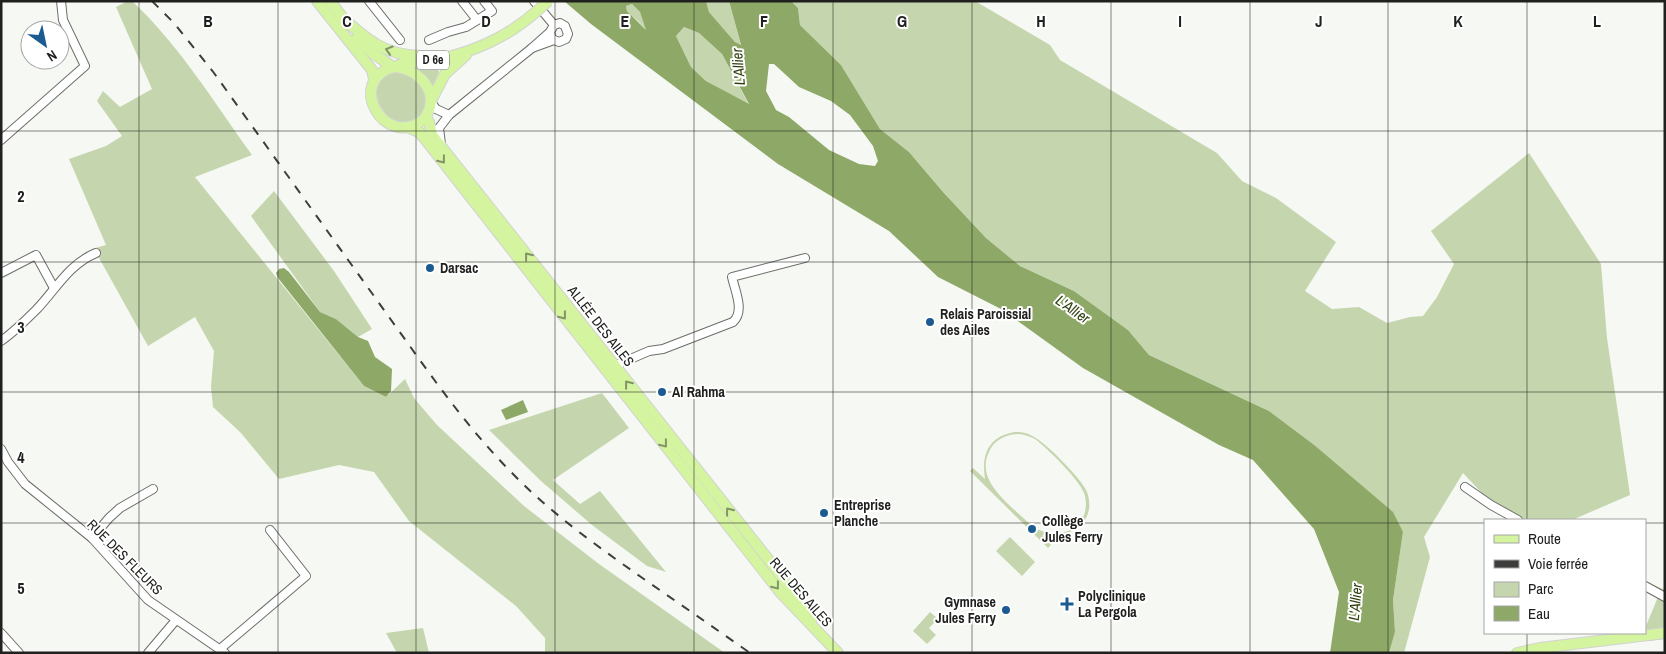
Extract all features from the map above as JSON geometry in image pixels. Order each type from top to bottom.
[{"type":"main road","points":[[318,1],[372,70],[374,79],[371,93],[372,101],[381,118],[392,126],[407,127],[416,124],[426,116],[431,102],[430,94],[421,79],[406,69],[393,67],[371,52],[356,37],[330,1]]},
{"type":"main road","name":"D 6e","points":[[431,102],[445,74],[456,63],[472,51],[507,34],[522,24],[535,6],[548,1]]},
{"type":"main road","points":[[343,18],[365,39],[384,50],[407,55],[434,57],[472,51]]},
{"type":"main road","name":"D 6e","points":[[393,67],[410,61],[438,60],[472,51]]},
{"type":"main road","points":[[374,79],[379,73],[393,67]]},
{"type":"main road","name":"ALLÉE DES AILES","points":[[426,116],[432,135],[746,548]]},
{"type":"main road","name":"ALLÉE DES AILES","points":[[407,127],[419,132],[759,550]]},
{"type":"main road","name":"RUE DES AILES","points":[[746,548],[780,592],[838,653]]},
{"type":"main road","name":"RUE DES AILES","points":[[759,550],[772,564],[808,613],[843,653]]},
{"type":"main road","points":[[1517,653],[1548,647],[1665,633]]},
{"type":"street","points":[[1,140],[85,66],[63,20],[61,1]]},
{"type":"street","points":[[369,1],[400,40]]},
{"type":"street","points":[[462,1],[477,20]]},
{"type":"street","points":[[429,40],[466,27],[492,10],[484,1]]},
{"type":"street","points":[[535,6],[552,28],[551,37],[554,40]]},
{"type":"street","points":[[442,146],[439,128],[447,118],[532,48],[552,28],[560,23],[565,26],[568,34],[564,41],[554,40],[532,48]]},
{"type":"street","points":[[431,102],[447,118]]},
{"type":"street","points":[[426,116],[447,118]]},
{"type":"street","points":[[1,341],[37,309],[80,260],[96,253]]},
{"type":"street","points":[[1,273],[36,255],[54,288]]},
{"type":"street","points":[[610,368],[649,351],[662,349],[732,322],[737,318],[739,310],[732,277],[805,258]]},
{"type":"street","name":"RUE DES FLEURS","points":[[1,449],[21,479],[57,511],[92,538],[148,600],[223,651]]},
{"type":"street","points":[[1465,487],[1490,505],[1516,519]]},
{"type":"street","points":[[92,538],[120,508],[153,489]]},
{"type":"street","points":[[223,651],[306,576],[270,530]]},
{"type":"street","points":[[1646,587],[1665,597]]},
{"type":"street","points":[[148,653],[176,620]]},
{"type":"street","points":[[1,633],[19,653]]},
{"type":"green space","points":[[132,1],[149,18],[181,55],[252,155],[195,177],[364,386],[386,397],[405,379],[414,398],[437,425],[524,506],[599,564],[725,653],[545,653],[545,638],[516,606],[409,521],[374,472],[339,465],[279,479],[241,433],[213,407],[211,387],[214,351],[195,317],[148,346],[98,256],[95,248],[106,245],[69,159],[106,146],[122,136],[97,101],[103,91],[120,107],[152,89],[116,7]]},
{"type":"green space","points":[[706,1],[729,1],[741,46],[735,42],[709,12]]},
{"type":"green space","points":[[791,1],[975,1],[1050,45],[1060,60],[1217,153],[1242,181],[1276,198],[1336,242],[1305,291],[1332,309],[1359,307],[1387,323],[1423,316],[1437,297],[1454,264],[1431,231],[1529,153],[1601,264],[1607,338],[1630,495],[1574,519],[1506,519],[1463,473],[1424,537],[1430,557],[1404,653],[1389,653],[1395,632],[1393,600],[1403,532],[1313,444],[1269,411],[1149,355],[1128,330],[1074,291],[1020,266],[986,238],[909,152],[880,129],[841,65],[800,25],[798,8]]},
{"type":"green space","points":[[632,4],[640,12],[647,31],[627,11],[626,6]]},
{"type":"green space","points":[[684,27],[699,33],[722,54],[749,105],[706,81],[691,67],[676,36]]},
{"type":"green space","points":[[409,65],[437,66],[439,72],[432,89]]},
{"type":"green space","points":[[394,71],[405,73],[416,79],[423,89],[426,101],[425,107],[415,120],[400,122],[392,119],[381,107],[377,89],[379,81]]},
{"type":"green space","points":[[274,191],[334,271],[372,329],[358,337],[336,319],[320,312],[251,216]]},
{"type":"green space","points":[[602,393],[629,428],[553,480],[580,504],[600,491],[666,572],[647,566],[592,525],[541,481],[489,430]]},
{"type":"green space","points":[[1023,433],[1040,441],[1071,470],[1087,492],[1089,503],[1084,521],[1071,532],[1062,535],[1042,535],[1051,545],[1048,548],[970,471],[973,468],[985,479],[984,462],[986,454],[993,442],[1006,434]],"holes":[[[1019,434],[1026,435],[1040,443],[1083,490],[1086,507],[1083,517],[1070,530],[1062,533],[1052,533],[1032,526],[1006,502],[991,484],[987,474],[986,463],[991,448],[1004,437]]]},
{"type":"green space","points":[[1010,537],[1035,562],[1022,576],[996,551]]},
{"type":"green space","points":[[1646,581],[1665,590],[1665,639],[1649,641],[1646,626],[1658,597],[1646,591]]},
{"type":"green space","points":[[930,612],[938,619],[929,628],[936,635],[927,644],[913,631]]},
{"type":"green space","points":[[423,628],[429,653],[397,653],[386,633]]},
{"type":"water","name":"L'Allier","points":[[564,1],[706,1],[709,12],[735,42],[741,45],[729,1],[791,1],[798,8],[800,25],[841,65],[880,129],[909,152],[986,238],[1020,266],[1074,291],[1128,330],[1149,355],[1269,411],[1313,444],[1393,512],[1403,532],[1393,600],[1395,632],[1389,653],[1330,653],[1339,592],[1314,529],[1253,460],[1219,445],[1083,368],[1001,309],[938,277],[889,231],[778,164],[591,24]],"holes":[[[632,4],[640,12],[646,30],[627,11],[626,6]],[[684,27],[699,33],[722,54],[749,104],[706,81],[691,67],[676,36]],[[769,64],[774,64],[799,87],[831,101],[850,115],[873,146],[878,161],[875,166],[859,164],[829,150],[789,117],[776,110],[766,91]]]},
{"type":"water","points":[[284,268],[320,312],[336,319],[358,337],[368,341],[375,357],[392,369],[391,391],[386,397],[364,386],[278,278],[276,273],[279,269]]},
{"type":"water","points":[[523,400],[528,412],[506,420],[501,410]]},
{"type":"railway","points":[[152,1],[174,23],[214,73],[437,384],[502,463],[544,503],[575,529],[750,653]]},
{"type":"place","name":"Darsac","points":[[430,268]]},
{"type":"place","name":"Relais Paroissial des Ailes","points":[[930,322]]},
{"type":"place","name":"Al Rahma","points":[[662,392]]},
{"type":"place","name":"Entreprise Planche","points":[[824,513]]},
{"type":"place","name":"Collège Jules Ferry","points":[[1032,529]]},
{"type":"place","name":"Polyclinique La Pergola","points":[[1067,604]]},
{"type":"place","name":"Gymnase Jules Ferry","points":[[1006,610]]}]
